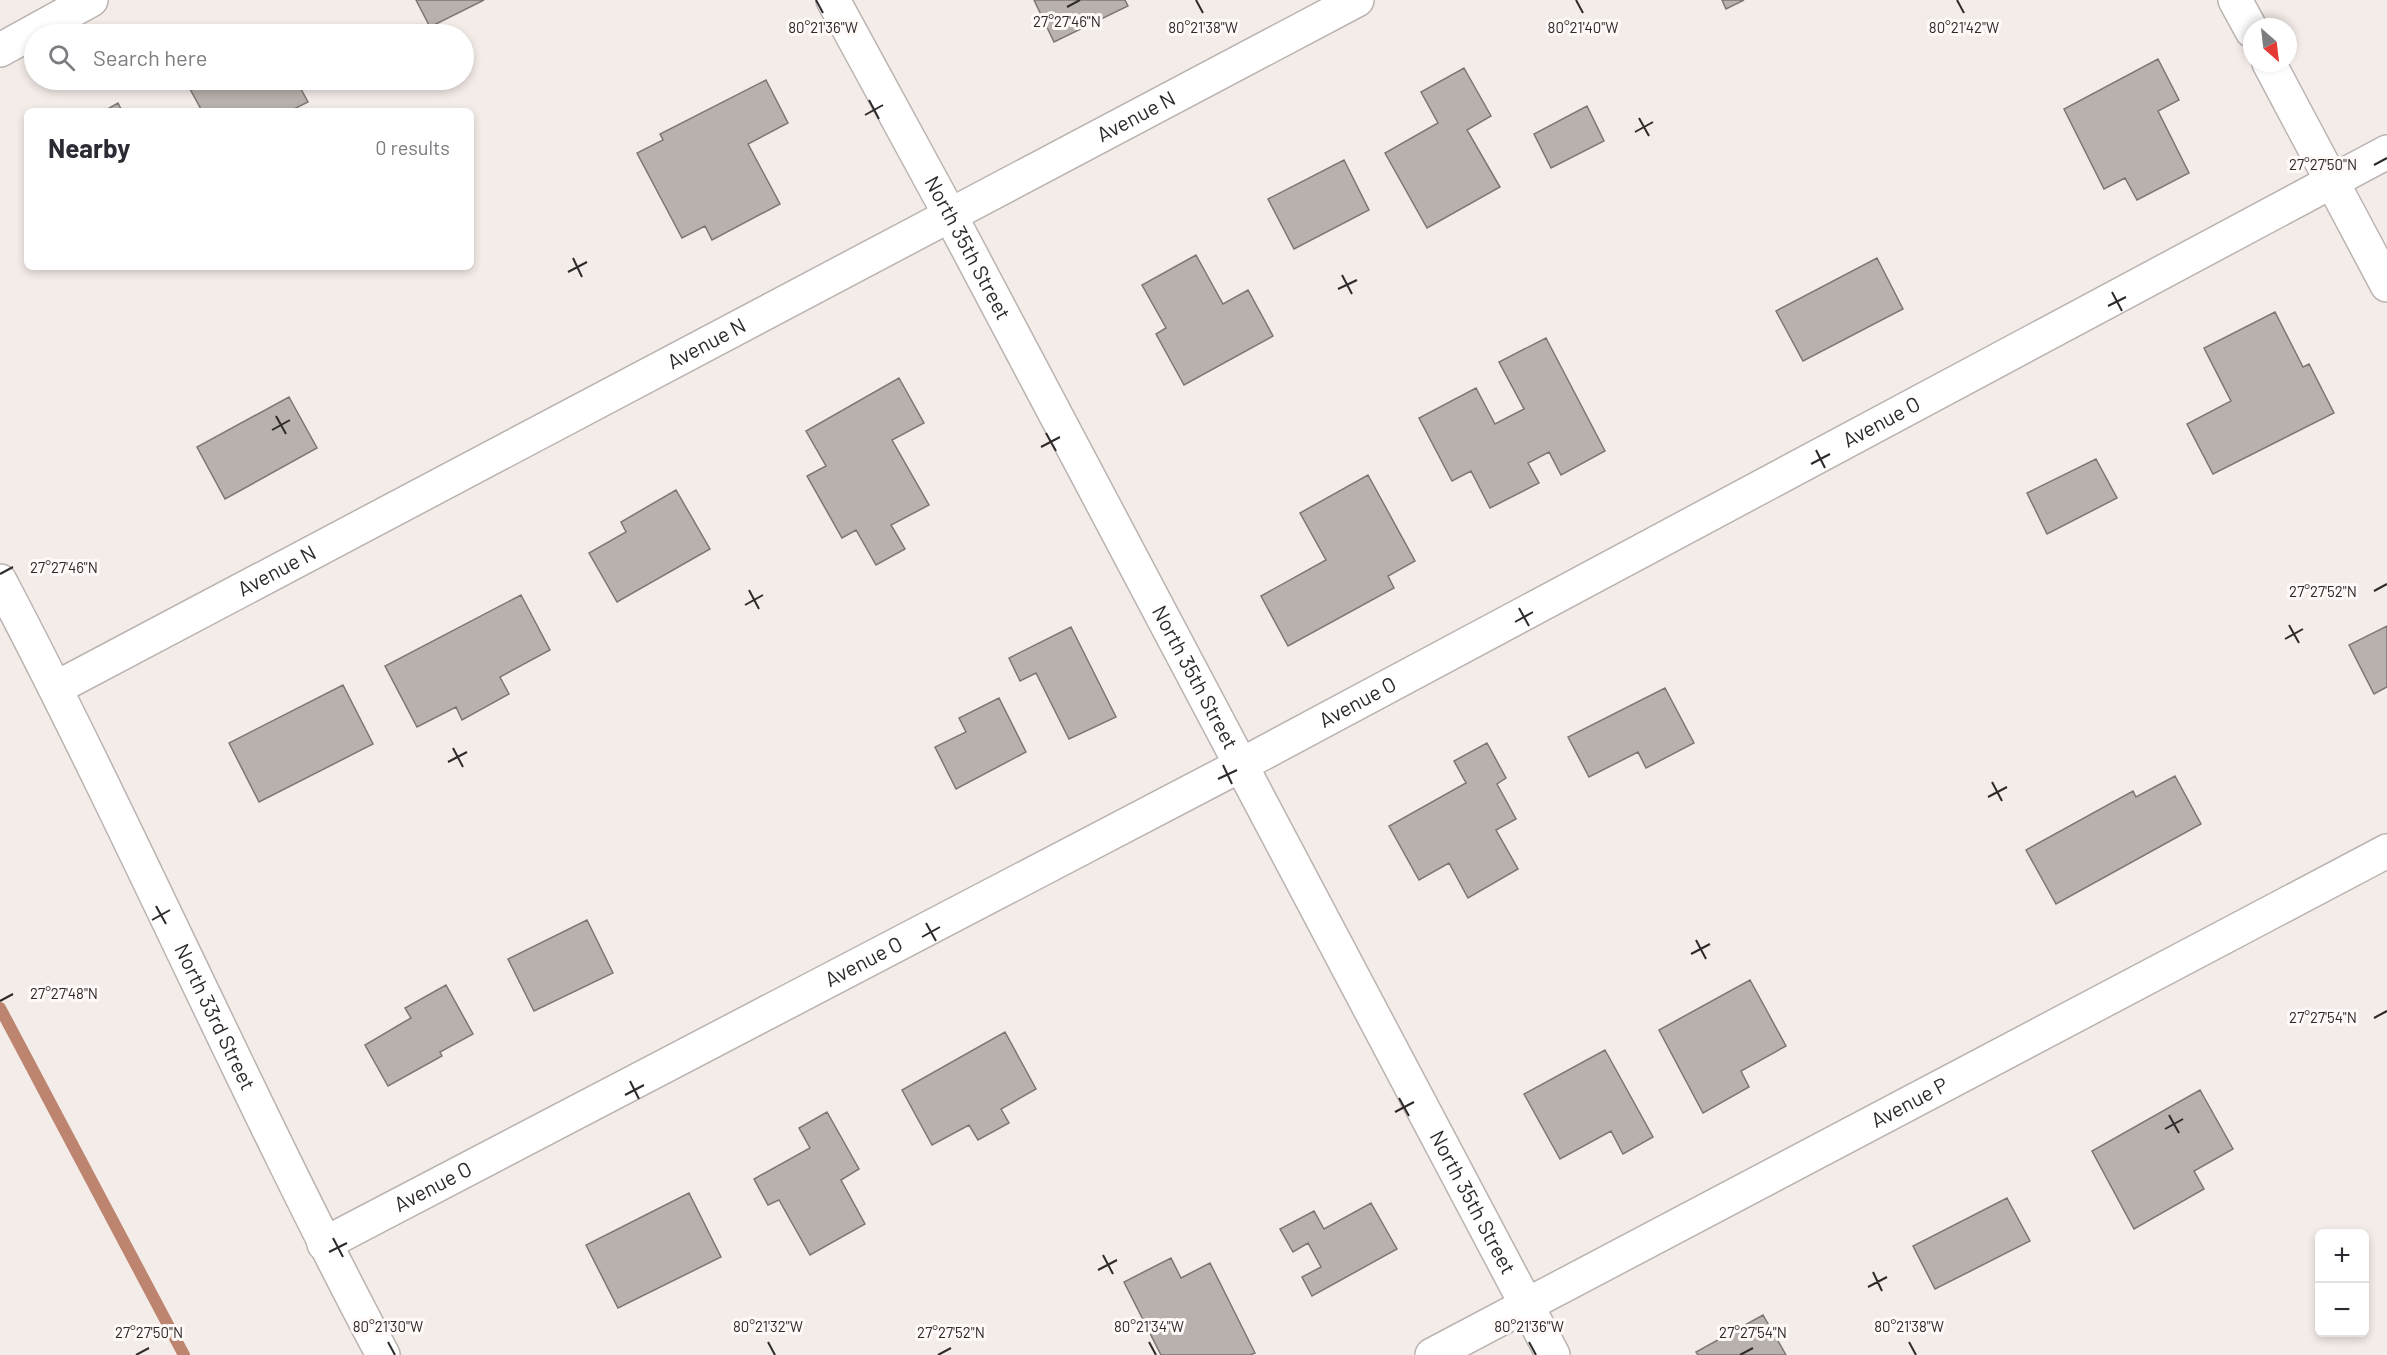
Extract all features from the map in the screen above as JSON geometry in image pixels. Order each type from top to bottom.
[{"type":"street","points":[[47,24],[91,0]]},
{"type":"street","name":"North 35th Street","points":[[833,0],[950,215],[1553,1355]]},
{"type":"street","name":"Avenue N","points":[[56,688],[1357,0]]},
{"type":"street","points":[[2235,0],[2245,18]]},
{"type":"street","points":[[0,50],[24,37]]},
{"type":"street","points":[[2274,72],[2387,285]]},
{"type":"street","name":"Avenue O","points":[[324,1244],[1241,765],[2387,152]]},
{"type":"street","name":"North 33rd Street","points":[[0,581],[56,688],[324,1244],[383,1355]]},
{"type":"street","name":"Avenue P","points":[[1432,1355],[2387,851]]},
{"type":"building","points":[[416,0],[484,0],[436,24],[428,24]]},
{"type":"building","points":[[1034,0],[1125,0],[1128,6],[1054,42]]},
{"type":"building","points":[[1722,0],[1744,0],[1726,9]]},
{"type":"building","points":[[2158,59],[2179,100],[2158,111],[2189,173],[2137,200],[2125,178],[2104,189],[2064,109]]},
{"type":"building","points":[[1464,68],[1491,116],[1467,130],[1500,187],[1427,228],[1385,153],[1438,123],[1421,92]]},
{"type":"building","points":[[766,80],[788,123],[748,144],[780,204],[712,240],[705,226],[682,238],[637,153],[663,140],[660,134]]},
{"type":"building","points":[[190,90],[301,90],[308,102],[296,108],[200,108]]},
{"type":"building","points":[[118,103],[120,108],[109,108]]},
{"type":"building","points":[[1587,106],[1604,141],[1551,168],[1534,134]]},
{"type":"building","points":[[1344,160],[1369,210],[1294,249],[1268,199]]},
{"type":"building","points":[[1196,255],[1223,304],[1248,290],[1273,336],[1184,385],[1156,334],[1166,328],[1142,285]]},
{"type":"building","points":[[1877,258],[1903,309],[1803,361],[1776,311]]},
{"type":"building","points":[[2275,312],[2303,367],[2309,364],[2334,413],[2213,474],[2187,424],[2231,401],[2204,348]]},
{"type":"building","points":[[1546,338],[1605,451],[1561,475],[1549,452],[1528,463],[1539,483],[1490,508],[1471,471],[1452,481],[1419,418],[1476,388],[1495,424],[1524,409],[1499,362]]},
{"type":"building","points":[[899,378],[924,423],[892,440],[929,505],[891,525],[905,549],[876,565],[856,530],[842,538],[807,476],[826,466],[806,431]]},
{"type":"building","points":[[289,397],[317,448],[225,499],[197,447]]},
{"type":"building","points":[[2096,459],[2117,498],[2047,534],[2027,493]]},
{"type":"building","points":[[1368,475],[1415,561],[1388,576],[1394,588],[1288,646],[1261,596],[1326,560],[1300,513]]},
{"type":"building","points":[[676,490],[710,549],[617,602],[589,553],[626,532],[621,522]]},
{"type":"building","points":[[521,595],[550,650],[500,677],[509,694],[462,720],[456,707],[417,727],[385,666]]},
{"type":"building","points":[[2387,626],[2387,687],[2374,694],[2349,645]]},
{"type":"building","points":[[1071,627],[1116,717],[1069,739],[1036,673],[1020,681],[1009,658]]},
{"type":"building","points":[[343,685],[373,744],[259,802],[229,743]]},
{"type":"building","points":[[1665,688],[1694,743],[1646,768],[1638,752],[1589,777],[1568,737]]},
{"type":"building","points":[[999,698],[1026,752],[956,789],[935,747],[966,732],[959,718]]},
{"type":"building","points":[[1487,743],[1506,778],[1497,784],[1516,819],[1496,830],[1518,869],[1468,898],[1449,863],[1419,880],[1389,826],[1466,783],[1454,761]]},
{"type":"building","points":[[2175,776],[2201,824],[2056,904],[2026,850],[2133,791],[2136,797]]},
{"type":"building","points":[[587,920],[613,973],[534,1011],[508,959]]},
{"type":"building","points":[[1750,980],[1786,1046],[1741,1071],[1749,1087],[1703,1113],[1659,1030]]},
{"type":"building","points":[[446,985],[473,1034],[440,1052],[442,1056],[388,1086],[365,1045],[411,1018],[405,1008]]},
{"type":"building","points":[[1005,1032],[1036,1089],[1001,1109],[1009,1123],[978,1140],[969,1125],[932,1145],[902,1090]]},
{"type":"building","points":[[1605,1050],[1653,1137],[1623,1154],[1611,1131],[1560,1159],[1524,1094]]},
{"type":"building","points":[[2200,1090],[2233,1149],[2194,1171],[2204,1189],[2134,1229],[2092,1151]]},
{"type":"building","points":[[827,1112],[859,1169],[841,1180],[865,1224],[810,1255],[779,1200],[768,1205],[754,1179],[810,1148],[799,1128]]},
{"type":"building","points":[[689,1193],[721,1257],[618,1308],[586,1245]]},
{"type":"building","points":[[2007,1198],[2030,1241],[1935,1289],[1913,1246]]},
{"type":"building","points":[[1371,1203],[1397,1249],[1312,1296],[1302,1277],[1321,1267],[1308,1243],[1293,1252],[1280,1229],[1314,1211],[1324,1229]]},
{"type":"building","points":[[1171,1258],[1181,1278],[1210,1263],[1255,1353],[1250,1355],[1161,1355],[1124,1282]]},
{"type":"building","points":[[1763,1315],[1786,1355],[1698,1355],[1696,1352]]},
{"type":"waterway","points":[[0,1008],[184,1355]]}]
